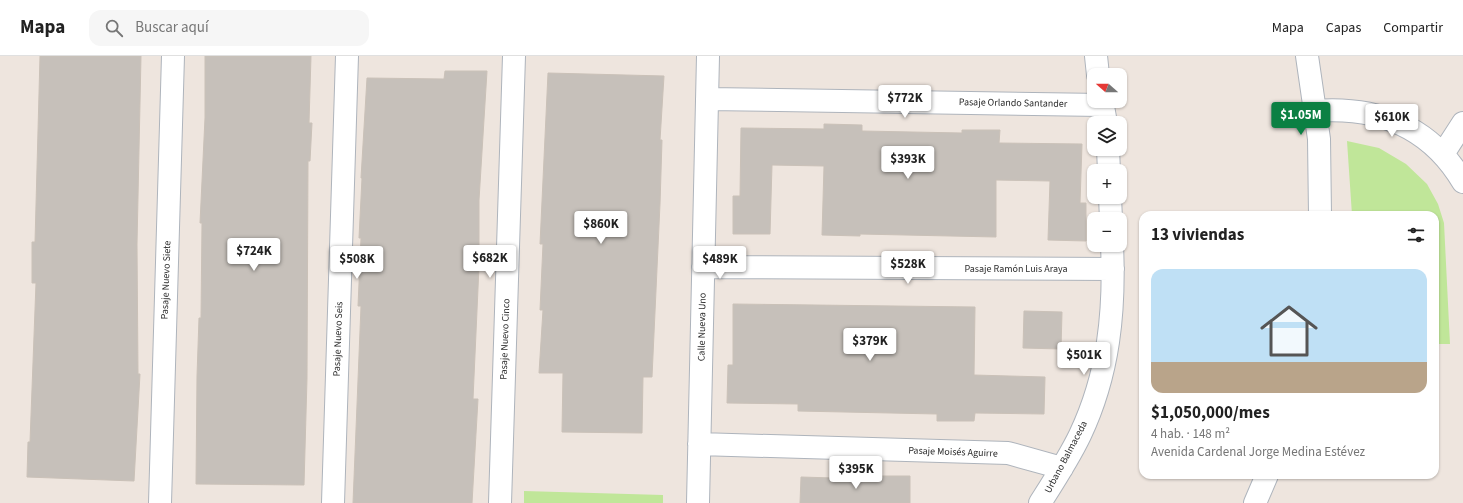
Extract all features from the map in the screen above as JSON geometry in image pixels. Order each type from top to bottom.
[{"type":"street","name":"Pasaje Nuevo Siete","points":[[160,503],[173,56]]},
{"type":"street","name":"Pasaje Nuevo Seis","points":[[333,503],[347,56]]},
{"type":"street","name":"Pasaje Nuevo Cinco","points":[[500,503],[514,56]]},
{"type":"street","name":"Calle Nueva Uno","points":[[698,503],[708,56]]},
{"type":"street","points":[[1096,56],[1097,68]]},
{"type":"street","points":[[1307,56],[1319,139],[1320,211]]},
{"type":"street","name":"Pasaje Orlando Santander","points":[[707,99],[1104,110]]},
{"type":"street","points":[[1314,111],[1352,110],[1382,116],[1405,125],[1425,138],[1443,154],[1463,182]]},
{"type":"street","points":[[1443,154],[1463,123]]},
{"type":"street","name":"Urbano Balmaceda","points":[[1040,503],[1062,468],[1080,435],[1095,400],[1104,368],[1114,302],[1112,252]]},
{"type":"street","name":"Pasaje Ramón Luis Araya","points":[[703,267],[1113,269]]},
{"type":"street","name":"Pasaje Moisés Aguirre","points":[[699,444],[1008,454],[1062,468]]},
{"type":"street","points":[[1255,503],[1266,479]]},
{"type":"green space","points":[[1347,141],[1379,148],[1406,164],[1427,184],[1438,204],[1444,223],[1450,344],[1439,344],[1439,211],[1352,211]]},
{"type":"green space","points":[[524,491],[663,495],[663,503],[524,503]]},
{"type":"building","points":[[40,56],[141,56],[137,244],[138,374],[140,374],[134,481],[27,477],[28,442],[30,442],[36,283],[32,283],[32,242],[35,242]]},
{"type":"building","points":[[205,56],[311,56],[309,123],[312,123],[310,161],[308,161],[307,378],[304,485],[196,484],[197,376],[199,318],[201,318],[202,223],[200,223],[205,118]]},
{"type":"building","points":[[445,71],[487,71],[479,200],[479,266],[473,399],[478,399],[472,503],[353,503],[361,306],[358,306],[361,238],[359,238],[367,78],[444,79]]},
{"type":"building","points":[[548,73],[664,76],[660,140],[662,140],[660,204],[652,377],[643,377],[642,433],[562,432],[563,373],[539,373],[543,310],[540,310],[543,244],[540,244]]},
{"type":"building","points":[[824,124],[862,125],[862,131],[962,133],[962,130],[1000,130],[999,143],[1082,144],[1080,203],[1086,203],[1086,241],[1048,240],[1050,181],[996,180],[996,237],[860,234],[860,236],[822,235],[824,166],[772,165],[770,234],[733,234],[733,196],[740,196],[741,128],[824,129]]},
{"type":"building","points":[[733,304],[975,307],[974,375],[1045,377],[1044,414],[975,413],[974,421],[937,421],[937,414],[798,411],[798,404],[727,403],[728,365],[733,365]]},
{"type":"building","points":[[1024,311],[1062,312],[1061,349],[1023,348]]},
{"type":"building","points":[[864,476],[910,476],[910,503],[800,503],[801,477],[864,479]]}]
